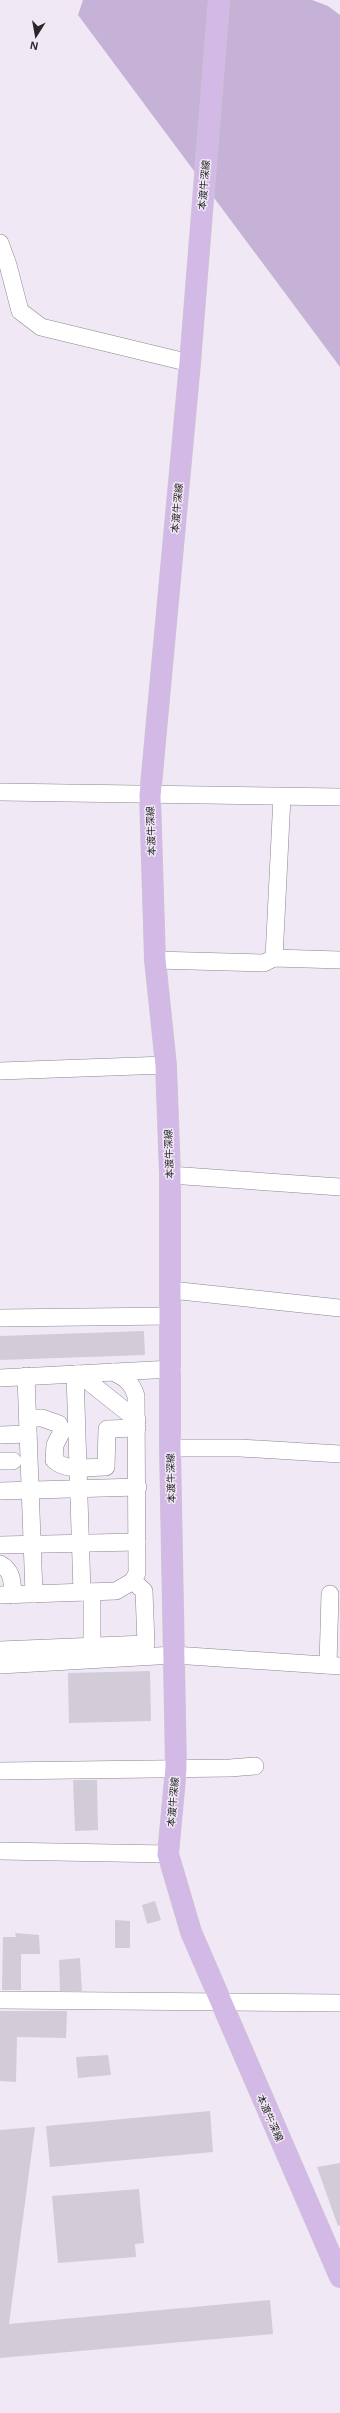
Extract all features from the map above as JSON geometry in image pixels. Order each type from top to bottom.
[{"type":"main road","name":"本渡牛深線","points":[[219,0],[190,363],[150,796],[155,960],[166,1065],[170,1175],[172,1369],[170,1448],[176,1768],[168,1854],[191,1932],[220,2003],[340,2277]]},
{"type":"street","points":[[0,243],[8,264],[20,311],[41,327],[190,363]]},
{"type":"street","points":[[0,792],[150,796],[340,797]]},
{"type":"street","points":[[274,958],[282,797]]},
{"type":"street","points":[[155,960],[264,963],[274,958],[340,960]]},
{"type":"street","points":[[0,1071],[166,1065]]},
{"type":"street","points":[[170,1175],[340,1187]]},
{"type":"street","points":[[171,1290],[340,1308]]},
{"type":"street","points":[[0,1318],[171,1316]]},
{"type":"street","points":[[0,1378],[172,1369]]},
{"type":"street","points":[[0,1564],[6,1567],[12,1576],[6,1595],[116,1591],[133,1581],[137,1573],[138,1487],[136,1396],[133,1386],[126,1378],[113,1372]]},
{"type":"street","points":[[77,1374],[137,1424]]},
{"type":"street","points":[[77,1374],[77,1467],[80,1544],[87,1592],[92,1646]]},
{"type":"street","points":[[26,1376],[34,1594]]},
{"type":"street","points":[[0,1435],[28,1426],[42,1418],[59,1424],[62,1431],[55,1445],[54,1460],[59,1465],[77,1467],[106,1467],[107,1429],[137,1424]]},
{"type":"street","points":[[170,1448],[240,1448],[340,1454]]},
{"type":"street","points":[[0,1491],[138,1487]]},
{"type":"street","points":[[0,1546],[137,1542]]},
{"type":"street","points":[[0,1650],[146,1644],[144,1591],[133,1581]]},
{"type":"street","points":[[0,1665],[174,1655],[334,1666],[330,1594]]},
{"type":"street","points":[[0,1771],[255,1766]]},
{"type":"street","points":[[0,1851],[168,1854]]},
{"type":"street","points":[[0,2000],[340,2003]]},
{"type":"shaded area","points":[[83,0],[312,0],[328,6],[340,15],[340,367],[78,15]]},
{"type":"building","points":[[144,1331],[145,1355],[0,1360],[0,1336]]},
{"type":"building","points":[[150,1671],[151,1721],[69,1723],[68,1673]]},
{"type":"building","points":[[73,1780],[97,1780],[98,1830],[75,1831]]},
{"type":"building","points":[[155,1901],[161,1920],[147,1924],[142,1905]]},
{"type":"building","points":[[115,1920],[130,1921],[130,1948],[115,1948]]},
{"type":"building","points":[[15,1933],[39,1935],[40,1954],[21,1954],[21,1990],[2,1990],[3,1937],[16,1937]]},
{"type":"building","points":[[80,1958],[82,1991],[60,1991],[59,1960]]},
{"type":"building","points":[[0,2011],[67,2011],[66,2038],[17,2037],[16,2082],[0,2081]]},
{"type":"building","points":[[108,2055],[111,2075],[78,2078],[76,2057]]},
{"type":"building","points":[[210,2111],[213,2152],[50,2167],[46,2126]]},
{"type":"building","points":[[35,2127],[9,2324],[270,2300],[273,2334],[0,2358],[0,2130]]},
{"type":"building","points":[[340,2163],[340,2225],[338,2226],[317,2167]]},
{"type":"building","points":[[139,2189],[144,2243],[135,2244],[136,2257],[58,2263],[52,2196]]}]
